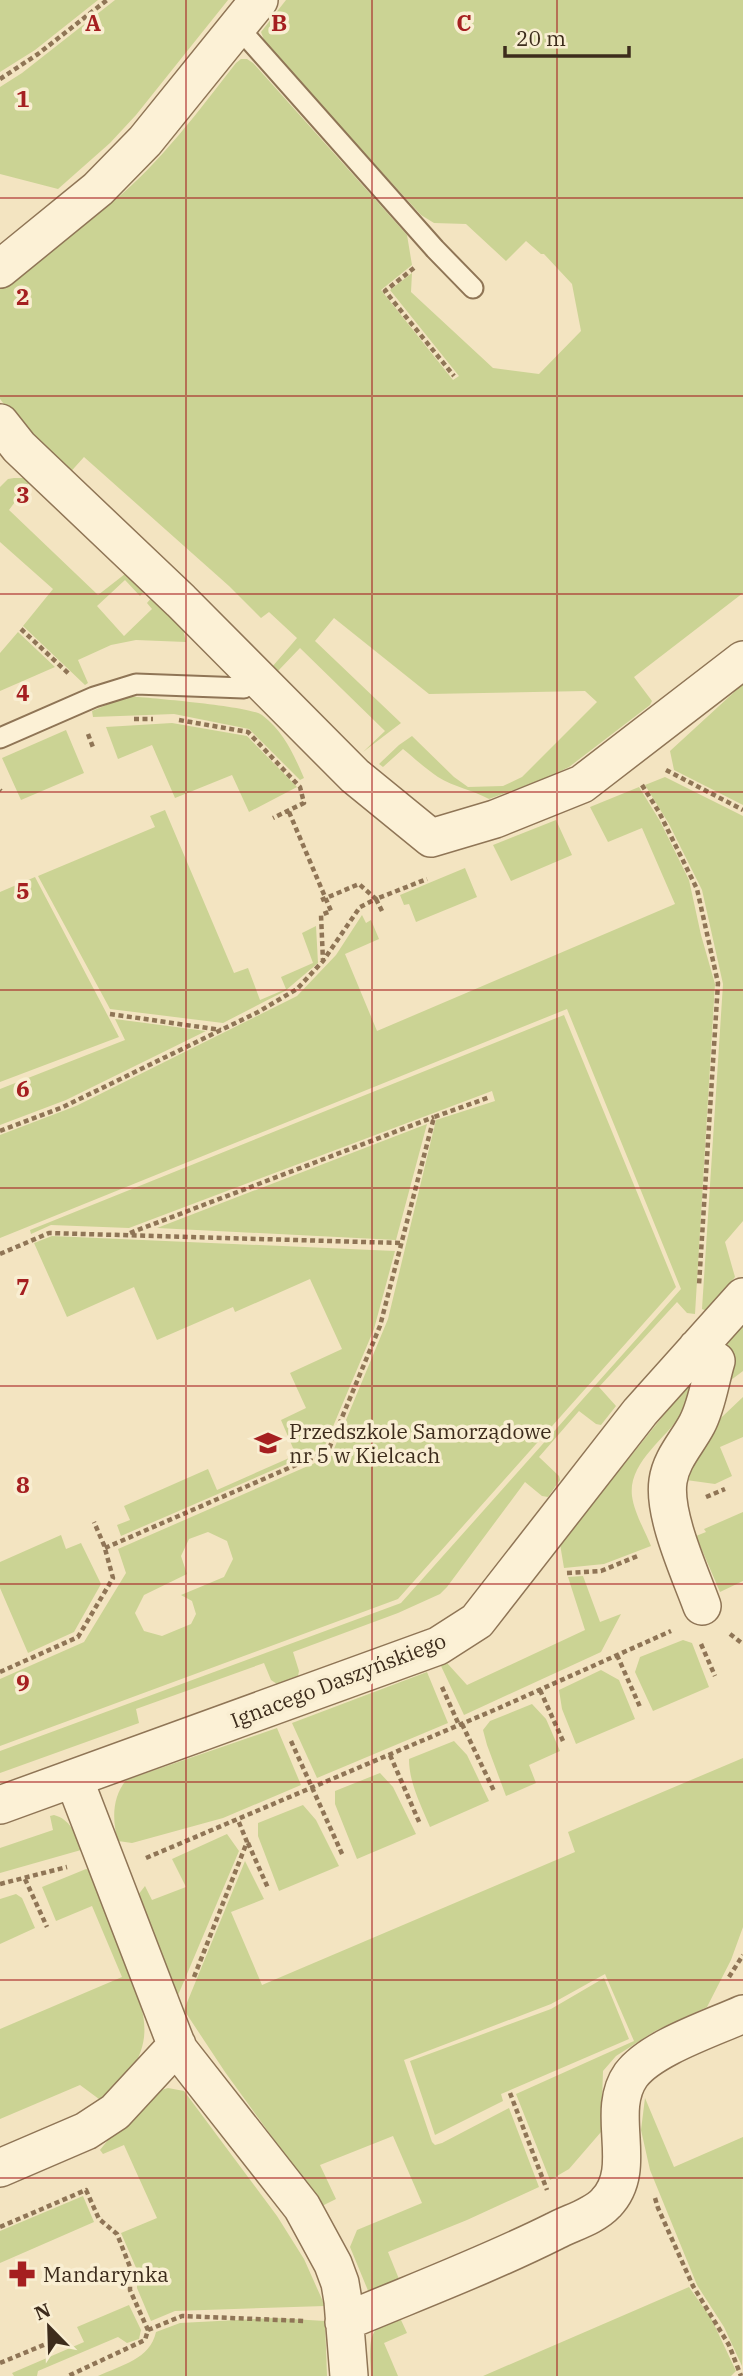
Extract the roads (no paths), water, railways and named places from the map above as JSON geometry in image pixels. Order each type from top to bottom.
[{"type":"street","points":[[0,269],[98,189],[145,141],[248,13]]},
{"type":"street","points":[[0,423],[19,447],[181,601],[355,776],[431,838],[495,819],[582,785],[743,660]]},
{"type":"street","name":"Ignacego Daszyńskiego","points":[[0,1805],[438,1646],[477,1621],[640,1412],[743,1297]]},
{"type":"street","points":[[697,1348],[716,1361],[698,1421],[675,1459],[668,1481],[668,1503],[702,1606]]},
{"type":"street","points":[[74,1779],[174,2037],[309,2218],[333,2264],[340,2283],[349,2376]]},
{"type":"street","points":[[344,2322],[529,2244],[594,2213],[614,2193],[620,2179],[620,2103],[631,2076],[648,2060],[677,2042],[743,2014]]},
{"type":"street","points":[[0,2168],[86,2131],[115,2112],[174,2037]]},
{"type":"lane","points":[[248,13],[435,249],[473,288]]},
{"type":"lane","points":[[0,738],[94,697],[136,684],[244,688],[257,678]]},
{"type":"place","name":"Przedszkole Samorządowe nr 5 w Kielcach","points":[[268,1443]]},
{"type":"place","name":"Mandarynka","points":[[22,2274]]}]
